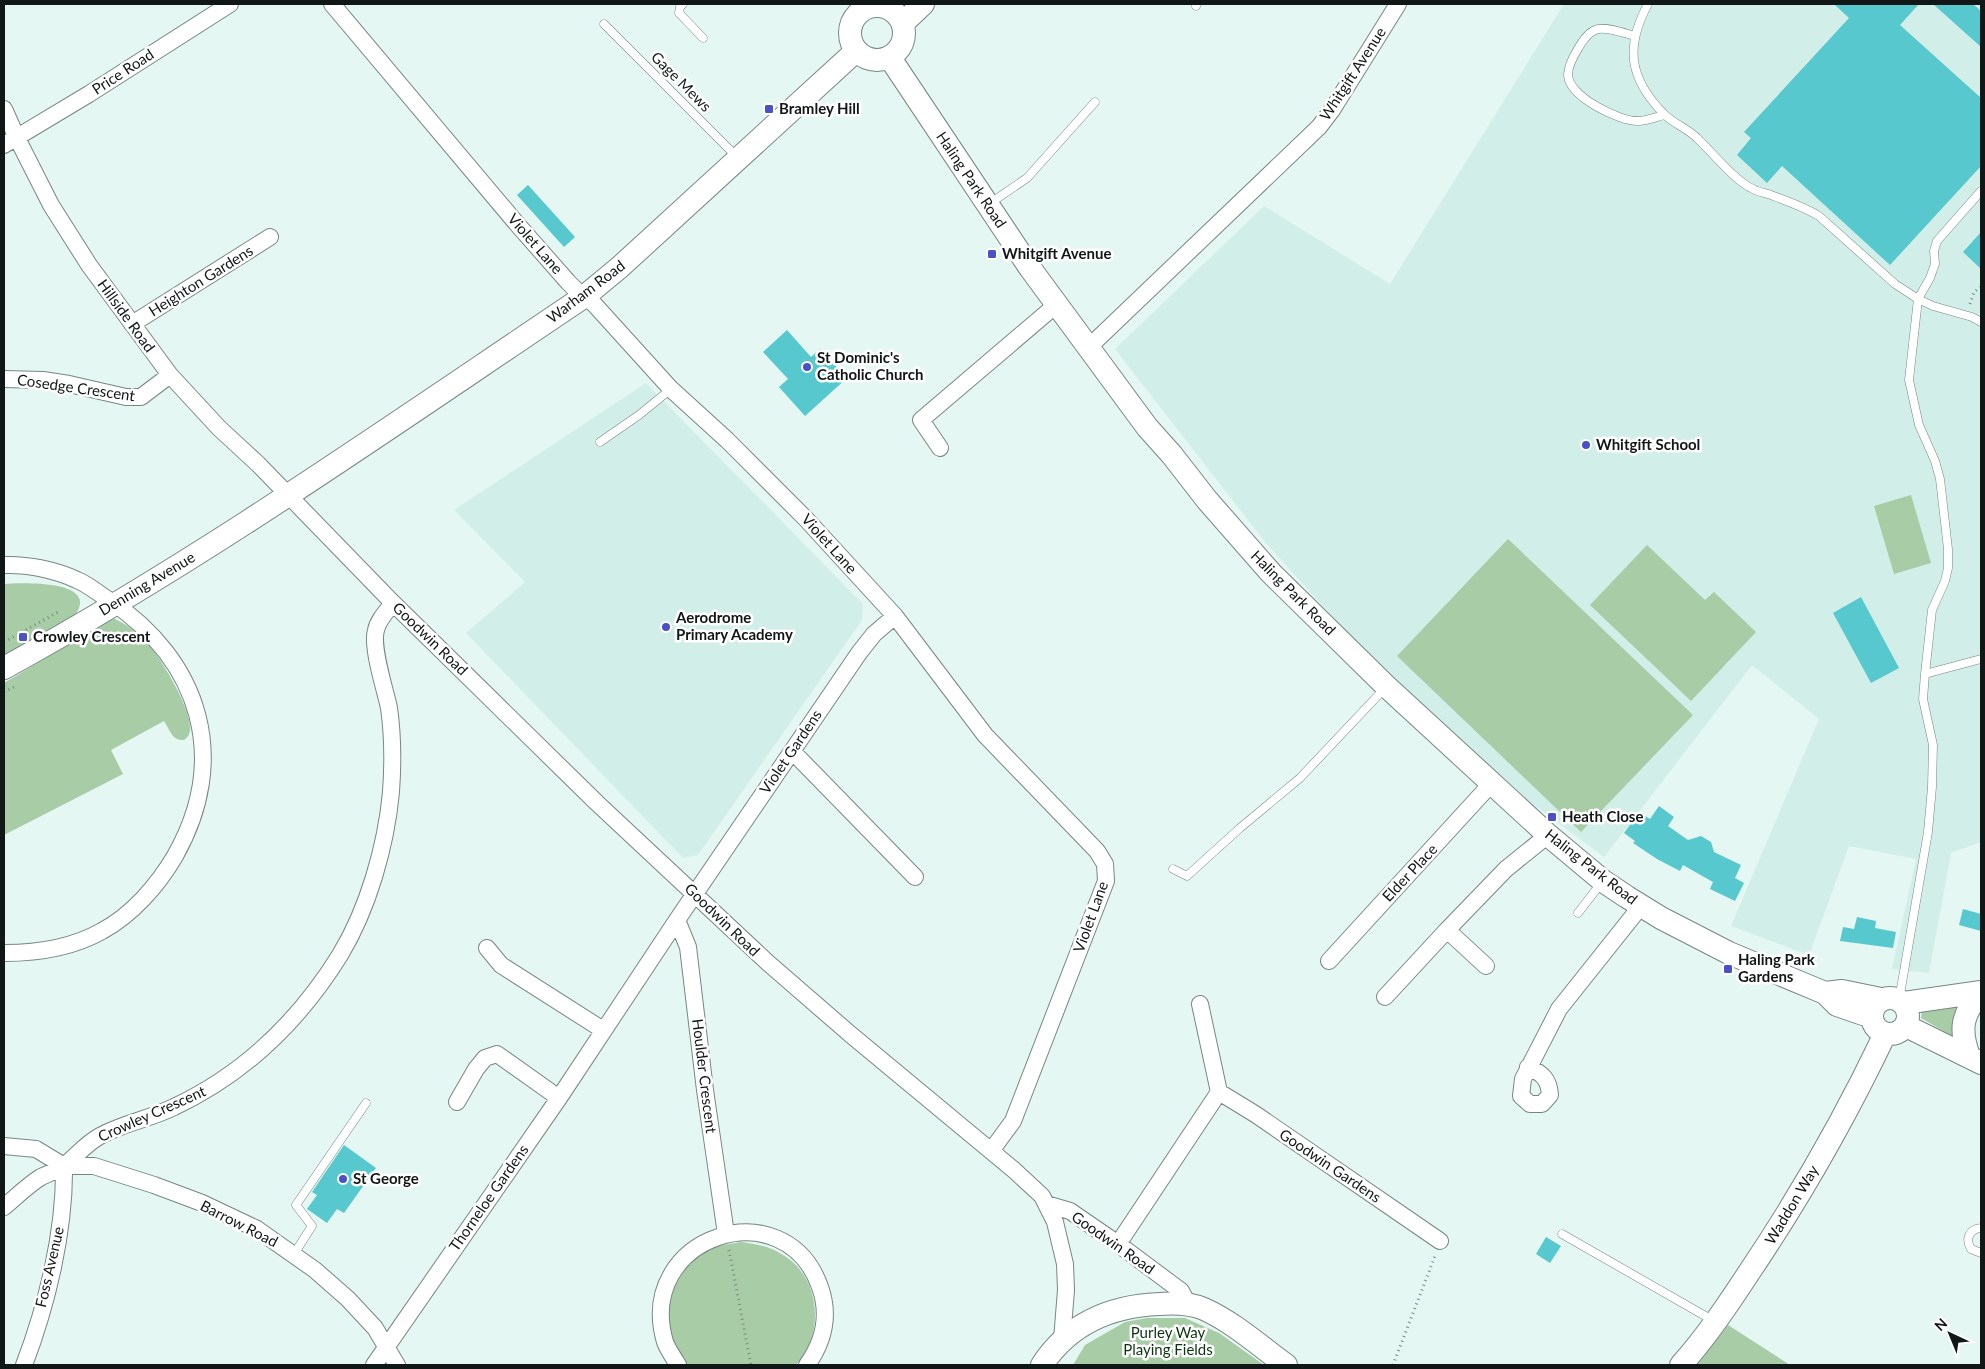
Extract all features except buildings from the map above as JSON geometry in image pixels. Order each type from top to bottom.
[{"type":"street","name":"Price Road","points":[[10,142],[230,4]]},
{"type":"street","name":"Violet Lane","points":[[332,4],[517,224],[576,290],[585,296],[671,389],[727,440],[806,519],[894,616],[985,735],[1098,851],[1105,864],[1106,881],[1013,1121],[991,1151]]},
{"type":"street","points":[[903,23],[923,4]]},
{"type":"street","name":"Whitgift Avenue","points":[[1088,348],[1319,127],[1332,110],[1398,4]]},
{"type":"street","points":[[880,5],[891,9],[899,15],[903,23],[905,37],[900,48],[890,58],[878,61],[865,58],[856,51],[851,42],[850,27],[856,8],[880,5]]},
{"type":"street","name":"Warham Road","points":[[287,495],[585,296],[620,267],[856,51]]},
{"type":"street","name":"Haling Park Road","points":[[890,58],[1056,305],[1147,427],[1229,526],[1271,573],[1386,686],[1548,835],[1603,881],[1640,906],[1729,953],[1824,993],[1837,1005],[1863,1014],[1889,1003],[1981,992]]},
{"type":"street","name":"Hillside Road","points":[[4,109],[10,142],[72,240],[132,324],[170,375],[219,428],[258,464],[287,495]]},
{"type":"street","name":"Heighton Gardens","points":[[132,324],[270,237]]},
{"type":"street","points":[[940,448],[921,420],[1056,305]]},
{"type":"street","name":"Cosedge Crescent","points":[[4,379],[43,380],[69,384],[126,398],[141,397],[170,375]]},
{"type":"street","name":"Goodwin Road","points":[[287,495],[597,803],[767,962],[1034,1188],[1046,1204],[1070,1211],[1118,1244],[1181,1291],[1188,1304]]},
{"type":"street","name":"Denning Avenue","points":[[4,668],[183,562],[287,495]]},
{"type":"street","points":[[4,565],[41,569],[78,580],[133,617],[157,639],[186,683],[197,714],[202,737],[204,769],[197,806],[182,843],[163,876],[135,906],[103,931],[70,945],[32,953],[4,953]]},
{"type":"street","name":"Crowley Crescent","points":[[64,1166],[97,1138],[125,1125],[173,1108],[242,1066],[298,1014],[317,990],[340,954],[356,923],[369,890],[387,822],[391,791],[392,735],[375,634],[378,624],[394,603]]},
{"type":"street","name":"Violet Gardens","points":[[695,894],[863,647],[894,616]]},
{"type":"street","points":[[792,751],[915,876]]},
{"type":"street","name":"Elder Place","points":[[1329,961],[1491,784]]},
{"type":"street","points":[[1385,997],[1506,869],[1548,835]]},
{"type":"street","name":"Thorneloe Gardens","points":[[374,1365],[559,1098],[695,894]]},
{"type":"street","points":[[1528,1067],[1566,999],[1640,906]]},
{"type":"street","name":"Houlder Crescent","points":[[677,920],[688,947],[705,1090],[726,1234]]},
{"type":"street","points":[[1447,930],[1486,966]]},
{"type":"street","points":[[487,948],[501,965],[603,1030]]},
{"type":"street","points":[[1975,1060],[1963,1041],[1963,1022],[1970,1004],[1981,992]]},
{"type":"street","points":[[1889,1003],[1909,1016],[1906,1026],[1897,1033],[1885,1034],[1876,1029],[1872,1020],[1889,1003]]},
{"type":"street","points":[[1118,1244],[1219,1092],[1200,1004]]},
{"type":"street","points":[[1906,1026],[1975,1060]]},
{"type":"street","name":"Waddon Way","points":[[1681,1365],[1716,1322],[1768,1245],[1857,1092],[1885,1034]]},
{"type":"street","points":[[457,1102],[476,1069],[485,1058],[497,1054],[559,1098]]},
{"type":"street","name":"Goodwin Gardens","points":[[1219,1092],[1255,1114],[1440,1241]]},
{"type":"street","points":[[4,1146],[36,1149],[64,1166]]},
{"type":"street","points":[[4,1207],[40,1178],[64,1166]]},
{"type":"street","name":"Barrow Road","points":[[64,1166],[94,1166],[172,1192],[257,1230],[294,1254],[348,1299],[370,1322],[387,1346],[397,1365]]},
{"type":"street","name":"Foss Avenue","points":[[24,1365],[52,1272],[65,1193],[64,1166]]},
{"type":"street","points":[[1046,1204],[1059,1234],[1066,1270],[1066,1306],[1062,1340]]},
{"type":"street","points":[[678,1365],[666,1343],[660,1316],[665,1288],[679,1263],[700,1244],[726,1234],[753,1232],[778,1239],[800,1254],[816,1274],[825,1299],[826,1325],[818,1350],[808,1365]]},
{"type":"street","points":[[1042,1365],[1062,1340],[1093,1319],[1118,1309],[1151,1304],[1188,1304],[1205,1310],[1230,1324],[1286,1365]]},
{"type":"lane","points":[[683,4],[680,7],[679,13],[703,38]]},
{"type":"lane","points":[[1648,4],[1638,23],[1635,36],[1633,47],[1635,69],[1643,88],[1664,115],[1687,128],[1741,181],[1753,189],[1807,209],[1820,216],[1895,284],[1933,306],[1981,322]]},
{"type":"lane","name":"Gage Mews","points":[[604,24],[739,159]]},
{"type":"lane","points":[[1635,36],[1600,28],[1592,31],[1584,38],[1573,56],[1568,75],[1570,85],[1582,96],[1607,113],[1624,119],[1639,121],[1664,115]]},
{"type":"lane","points":[[987,205],[1027,178],[1095,102]]},
{"type":"lane","points":[[1889,1003],[1928,832],[1933,745],[1923,699],[1924,674],[1932,610],[1945,581],[1948,558],[1940,479],[1935,461],[1919,425],[1909,380],[1918,299],[1930,278],[1935,264],[1934,251],[1937,241],[1981,191]]},
{"type":"lane","points":[[600,442],[639,415],[671,389]]},
{"type":"lane","points":[[1924,674],[1981,659]]},
{"type":"lane","points":[[1174,869],[1187,876],[1240,828],[1300,778],[1386,686]]},
{"type":"lane","points":[[1578,913],[1603,881]]},
{"type":"lane","points":[[294,1254],[312,1226],[296,1205],[366,1104]]},
{"type":"lane","points":[[1981,1228],[1977,1228],[1970,1234],[1968,1241],[1971,1249],[1981,1253]]},
{"type":"lane","points":[[1562,1234],[1716,1322]]},
{"type":"path","points":[[1967,316],[1974,292],[1981,287]]},
{"type":"path","points":[[4,642],[62,610]]},
{"type":"path","points":[[726,1234],[751,1365]]},
{"type":"path","points":[[1393,1365],[1440,1241]]},
{"type":"shaded area","name":"Whitgift School","points":[[1564,4],[1981,4],[1981,842],[1951,853],[1929,973],[1892,969],[1916,859],[1849,846],[1809,955],[1731,926],[1819,719],[1752,665],[1604,857],[1529,801],[1364,652],[1265,542],[1115,349],[1264,206],[1390,284]]},
{"type":"shaded area","name":"Aerodrome Primary Academy","points":[[646,383],[863,604],[862,620],[698,855],[683,858],[466,633],[525,582],[454,510]]},
{"type":"green space","points":[[1911,495],[1931,563],[1894,574],[1874,506]]},
{"type":"green space","points":[[1508,539],[1693,715],[1581,832],[1397,656]]},
{"type":"green space","points":[[1647,545],[1705,600],[1714,592],[1756,632],[1691,701],[1590,605]]},
{"type":"green space","points":[[4,584],[44,584],[66,588],[74,592],[79,598],[79,607],[75,616],[4,655]]},
{"type":"green space","points":[[113,618],[140,635],[161,661],[183,701],[190,726],[189,735],[184,740],[177,739],[164,721],[111,750],[123,774],[4,835],[4,683]]},
{"type":"green space","points":[[1961,1007],[1955,1038],[1921,1018],[1922,1009]]},
{"type":"green space","points":[[740,1242],[773,1249],[796,1265],[805,1277],[815,1307],[815,1323],[812,1338],[805,1353],[796,1365],[686,1365],[674,1346],[668,1316],[670,1301],[682,1274],[703,1253],[720,1246]]},
{"type":"green space","name":"Purley Way Playing Fields","points":[[1147,1318],[1185,1318],[1219,1333],[1264,1365],[1073,1365],[1085,1345],[1125,1322]]},
{"type":"green space","points":[[1728,1325],[1790,1365],[1697,1365]]},
{"type":"place","name":"Bramley Hill","points":[[769,109]]},
{"type":"place","name":"Whitgift Avenue","points":[[992,254]]},
{"type":"place","name":"St Dominic's Catholic Church","points":[[807,367]]},
{"type":"place","name":"Whitgift School","points":[[1586,445]]},
{"type":"place","name":"Aerodrome Primary Academy","points":[[666,627]]},
{"type":"place","name":"Crowley Crescent","points":[[23,637]]},
{"type":"place","name":"Heath Close","points":[[1552,817]]},
{"type":"place","name":"Haling Park Gardens","points":[[1728,969]]},
{"type":"place","name":"St George","points":[[343,1179]]}]
